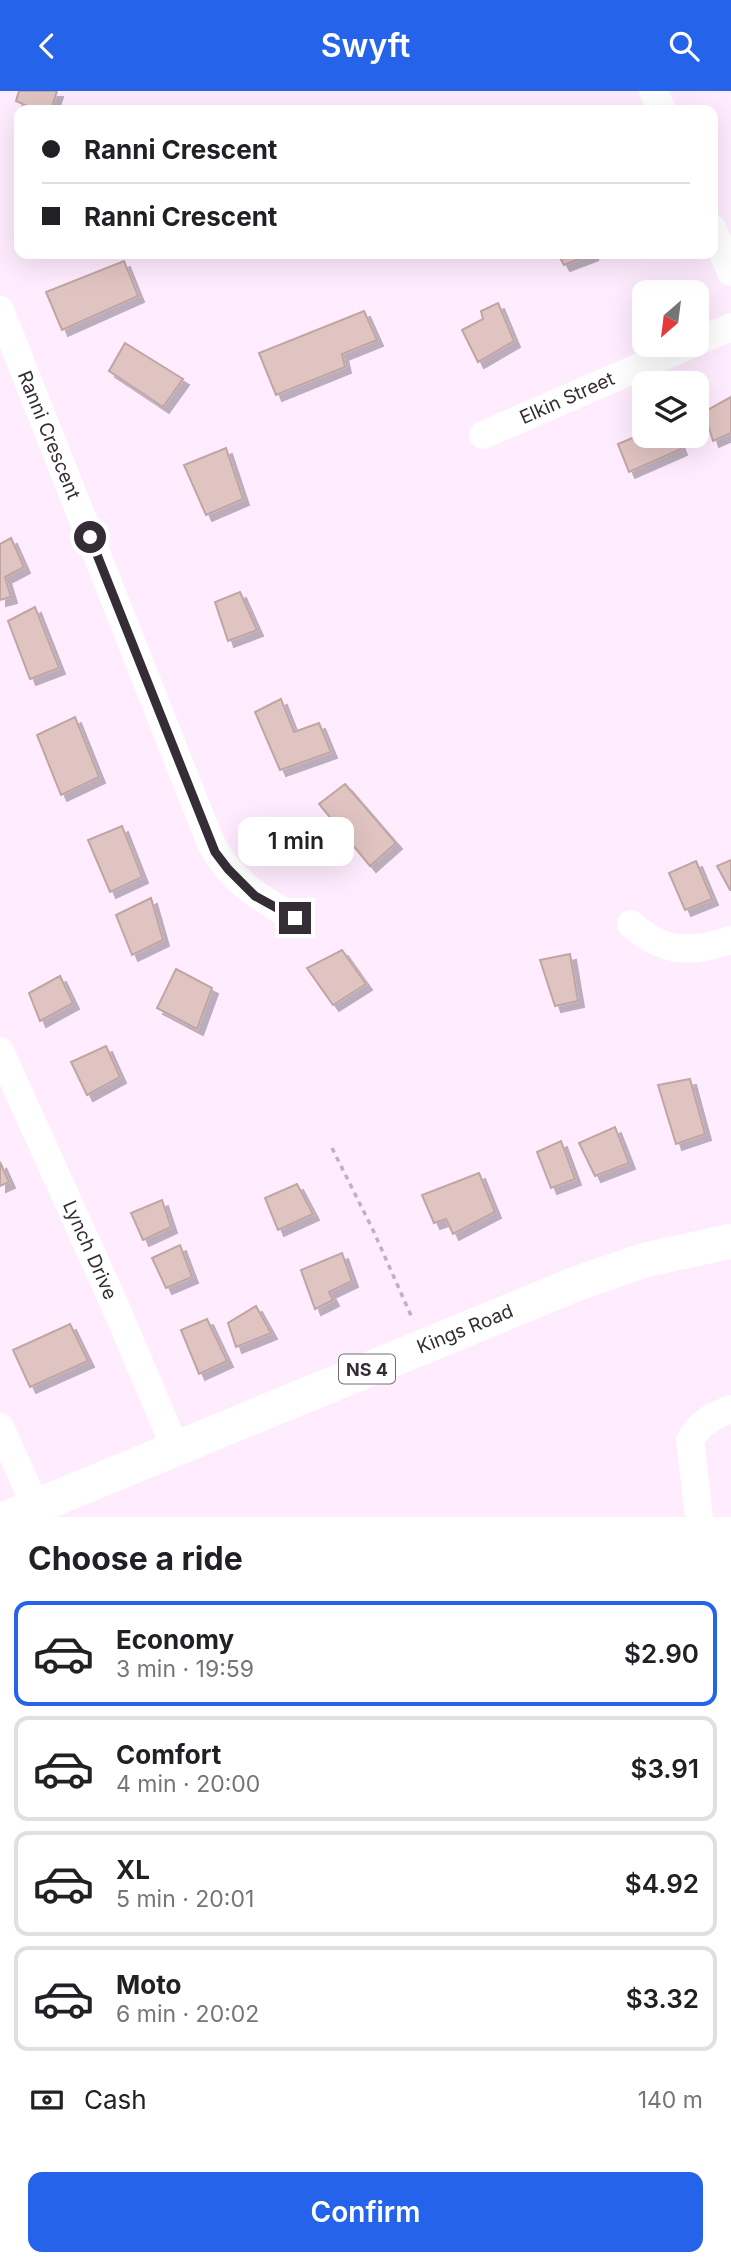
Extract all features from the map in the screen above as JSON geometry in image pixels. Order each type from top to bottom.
[{"type":"main road","name":"Kings Road","points":[[23,1512],[429,1343],[611,1271],[645,1260],[731,1241]]},
{"type":"street","points":[[718,242],[731,272]]},
{"type":"street","name":"Ranni Crescent","points":[[0,310],[210,841],[228,869],[255,896],[295,918]]},
{"type":"street","points":[[709,336],[731,327]]},
{"type":"street","name":"Elkin Street","points":[[483,435],[663,357]]},
{"type":"street","points":[[631,925],[653,940],[679,949],[697,950],[731,940]]},
{"type":"street","name":"Lynch Drive","points":[[0,1051],[116,1308],[176,1450]]},
{"type":"street","points":[[699,1517],[690,1440],[694,1431],[706,1420],[731,1409]]},
{"type":"street","points":[[0,1427],[23,1512]]},
{"type":"path","points":[[332,1147],[373,1230],[408,1313],[429,1343]]},
{"type":"building","points":[[19,91],[57,91],[53,105],[25,105],[16,101]]},
{"type":"building","points":[[561,259],[580,259],[564,265]]},
{"type":"building","points":[[124,261],[138,296],[62,330],[46,292]]},
{"type":"building","points":[[498,303],[514,341],[478,362],[462,330],[483,319],[481,311]]},
{"type":"building","points":[[364,311],[377,340],[342,354],[345,367],[276,395],[259,353]]},
{"type":"building","points":[[125,343],[183,379],[163,407],[109,371]]},
{"type":"building","points":[[731,397],[731,433],[713,441],[709,428],[709,409]]},
{"type":"building","points":[[632,438],[632,448],[681,449],[629,472],[618,444]]},
{"type":"building","points":[[226,448],[243,499],[206,515],[184,465]]},
{"type":"building","points":[[11,538],[24,567],[5,577],[11,597],[0,600],[0,544]]},
{"type":"building","points":[[240,592],[257,630],[228,641],[215,602]]},
{"type":"building","points":[[35,607],[59,668],[30,679],[8,621]]},
{"type":"building","points":[[281,699],[294,732],[319,723],[331,752],[280,770],[255,712]]},
{"type":"building","points":[[75,717],[99,777],[61,795],[37,735]]},
{"type":"building","points":[[345,784],[396,843],[370,866],[319,804]]},
{"type":"building","points":[[122,826],[142,877],[110,892],[88,840]]},
{"type":"building","points":[[731,860],[731,890],[730,890],[717,866]]},
{"type":"building","points":[[696,861],[712,899],[685,910],[669,873]]},
{"type":"building","points":[[151,898],[163,940],[132,955],[116,915]]},
{"type":"building","points":[[342,950],[366,984],[333,1005],[307,968]]},
{"type":"building","points":[[570,954],[578,1001],[555,1006],[540,960]]},
{"type":"building","points":[[176,969],[212,988],[197,1029],[157,1008]]},
{"type":"building","points":[[60,976],[73,1003],[40,1021],[29,993]]},
{"type":"building","points":[[106,1046],[120,1077],[87,1095],[71,1062]]},
{"type":"building","points":[[690,1079],[705,1134],[676,1144],[658,1085]]},
{"type":"building","points":[[615,1127],[629,1163],[595,1176],[579,1143]]},
{"type":"building","points":[[561,1141],[575,1179],[551,1188],[537,1152]]},
{"type":"building","points":[[0,1162],[9,1182],[0,1186]]},
{"type":"building","points":[[479,1173],[495,1212],[453,1234],[446,1219],[434,1223],[422,1195]]},
{"type":"building","points":[[297,1184],[313,1214],[278,1230],[265,1198]]},
{"type":"building","points":[[162,1200],[171,1227],[143,1240],[131,1213]]},
{"type":"building","points":[[180,1245],[192,1277],[166,1288],[152,1258]]},
{"type":"building","points":[[342,1253],[352,1281],[329,1292],[333,1300],[315,1309],[301,1270]]},
{"type":"building","points":[[256,1306],[271,1333],[236,1347],[228,1323]]},
{"type":"building","points":[[207,1319],[227,1361],[199,1374],[181,1330]]},
{"type":"building","points":[[70,1324],[88,1361],[30,1387],[13,1350]]},
{"type":"route","points":[[90,537],[215,852],[255,896],[295,918]]}]
